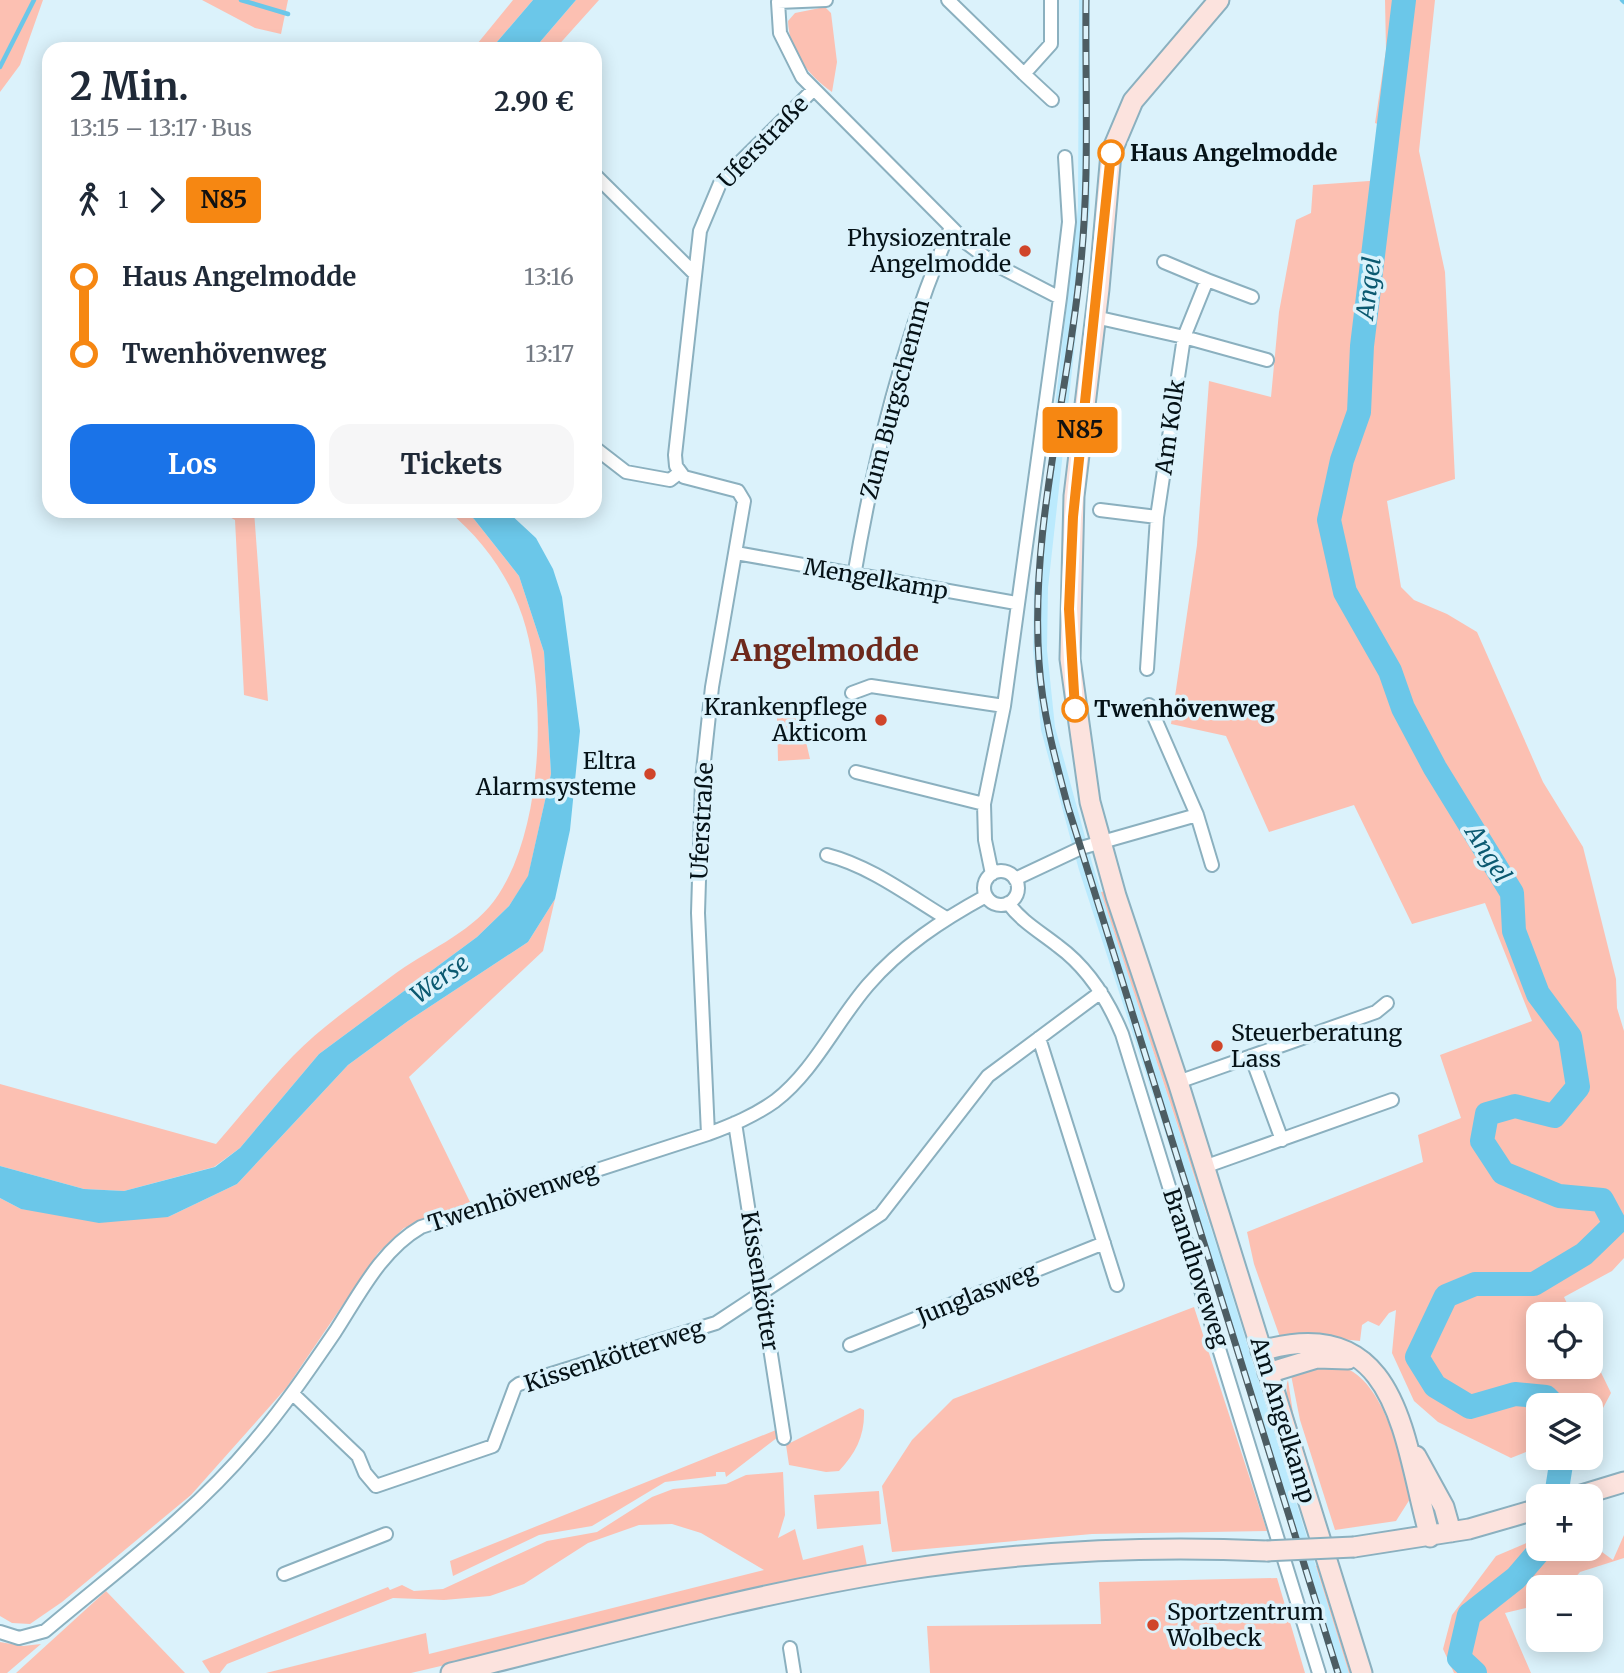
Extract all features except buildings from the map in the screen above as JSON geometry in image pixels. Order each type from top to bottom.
[{"type":"street","points":[[827,0],[778,1],[780,33],[802,77],[950,227],[996,265],[1060,298]]},
{"type":"street","points":[[948,0],[1052,100]]},
{"type":"street","points":[[1024,74],[1051,44],[1051,0]]},
{"type":"street","name":"Am Angelkamp","points":[[1219,0],[1142,89],[1123,118],[1114,139],[1107,180],[1095,317],[1079,433],[1069,609],[1077,721],[1090,802],[1129,941],[1178,1082],[1362,1673]]},
{"type":"street","name":"Uferstraße","points":[[679,473],[675,455],[695,274],[700,231],[709,203],[721,181],[813,90]]},
{"type":"street","points":[[992,874],[1006,872],[1015,879],[1017,891],[1008,903],[994,903],[986,896],[984,886],[992,874],[985,840],[984,804],[1004,706],[1016,603],[1060,298],[1069,222],[1065,157]]},
{"type":"street","points":[[602,181],[695,274]]},
{"type":"street","name":"Zum Burgschemm","points":[[854,576],[865,512],[906,341],[950,227]]},
{"type":"street","points":[[1164,262],[1252,297]]},
{"type":"street","name":"Am Kolk","points":[[1147,669],[1157,517],[1184,337],[1207,280]]},
{"type":"street","points":[[1095,317],[1267,359]]},
{"type":"street","name":"Uferstraße","points":[[602,453],[626,471],[670,480],[679,473]]},
{"type":"street","name":"Uferstraße","points":[[679,473],[742,495],[745,507],[712,687],[702,780],[698,913],[708,1134]]},
{"type":"street","points":[[1100,510],[1157,517]]},
{"type":"street","name":"Mengelkamp","points":[[736,553],[1016,603]]},
{"type":"street","points":[[852,693],[871,686],[1004,706]]},
{"type":"street","points":[[1149,705],[1197,815],[1212,864]]},
{"type":"street","points":[[856,772],[984,804]]},
{"type":"street","points":[[1015,879],[1061,856],[1197,815]]},
{"type":"street","points":[[827,855],[844,860],[891,884],[946,918]]},
{"type":"street","name":"Twenhövenweg","points":[[0,1632],[19,1638],[45,1632],[193,1507],[252,1445],[293,1394],[385,1256],[406,1235],[433,1223],[736,1124],[776,1100],[802,1074],[868,985],[898,955],[946,918],[986,896]]},
{"type":"street","name":"Brandhoveweg","points":[[1008,903],[1020,920],[1059,947],[1083,968],[1101,992],[1122,1034],[1319,1673]]},
{"type":"street","points":[[762,1291],[881,1214],[988,1076],[1101,992]]},
{"type":"street","points":[[1178,1082],[1376,1012],[1387,1003]]},
{"type":"street","points":[[1039,1038],[1117,1285]]},
{"type":"street","points":[[1251,1056],[1282,1140]]},
{"type":"street","points":[[1204,1167],[1392,1100]]},
{"type":"street","name":"Kissenkötter","points":[[736,1124],[784,1438]]},
{"type":"street","name":"Junglasweg","points":[[850,1345],[1104,1243]]},
{"type":"street","name":"Kissenkötterweg","points":[[293,1394],[358,1456],[365,1473],[376,1486],[493,1446],[514,1387],[519,1384],[716,1323],[762,1291]]},
{"type":"street","points":[[1261,1351],[1280,1346],[1320,1344],[1347,1350],[1371,1370],[1385,1388],[1410,1446],[1444,1507],[1451,1532]]},
{"type":"street","points":[[1268,1373],[1317,1358],[1356,1358]]},
{"type":"street","points":[[1410,1446],[1430,1537]]},
{"type":"street","points":[[1603,1488],[1622,1482]]},
{"type":"street","points":[[451,1673],[755,1601],[894,1572],[981,1559],[1121,1548],[1267,1551],[1354,1547],[1430,1537],[1526,1513]]},
{"type":"street","points":[[284,1574],[386,1534]]},
{"type":"street","points":[[790,1648],[794,1673]]},
{"type":"shaded area","points":[[0,0],[43,0],[20,65],[0,92]]},
{"type":"shaded area","points":[[202,0],[288,0],[281,34],[255,28]]},
{"type":"shaded area","points":[[513,0],[533,0],[497,42],[479,42]]},
{"type":"shaded area","points":[[576,0],[599,0],[561,42],[540,42]]},
{"type":"shaded area","points":[[1079,0],[1090,0],[1090,207],[1048,588],[1047,650],[1055,727],[1093,866],[1217,1247],[1349,1673],[1334,1673],[1205,1254],[1079,870],[1041,730],[1033,649],[1034,588],[1078,208]]},
{"type":"shaded area","points":[[1385,0],[1435,0],[1419,151],[1445,272],[1455,479],[1387,501],[1401,587],[1414,600],[1447,614],[1477,632],[1543,782],[1583,847],[1616,979],[1617,1008],[1624,1031],[1624,1258],[1612,1271],[1564,1297],[1566,1302],[1526,1302],[1526,1379],[1603,1379],[1603,1377],[1611,1393],[1603,1408],[1603,1393],[1526,1393],[1526,1452],[1511,1458],[1438,1422],[1414,1401],[1392,1353],[1396,1310],[1389,1313],[1379,1326],[1368,1321],[1362,1325],[1360,1341],[1312,1336],[1281,1340],[1254,1264],[1247,1232],[1423,1162],[1418,1135],[1461,1118],[1440,1055],[1532,1021],[1485,903],[1412,924],[1354,805],[1269,832],[1226,736],[1171,724],[1197,545],[1209,381],[1271,397],[1279,312],[1296,220],[1311,213],[1313,185],[1383,180],[1390,129],[1375,123],[1386,50]]},
{"type":"shaded area","points":[[825,7],[831,13],[837,62],[832,92],[815,78],[801,61],[792,42],[788,21],[795,13]]},
{"type":"shaded area","points":[[231,518],[255,518],[268,701],[244,695],[235,520]]},
{"type":"shaded area","points":[[456,518],[474,519],[519,576],[544,652],[551,774],[528,877],[509,906],[477,937],[319,1054],[240,1148],[214,1167],[124,1191],[84,1189],[0,1166],[0,1084],[216,1144],[304,1045],[392,976],[472,924],[494,901],[510,874],[531,806],[536,769],[537,694],[526,628],[514,595],[485,549]]},
{"type":"shaded area","points":[[777,716],[800,716],[810,759],[778,761]]},
{"type":"shaded area","points":[[1106,891],[1199,1178],[1212,1230],[1101,892]]},
{"type":"shaded area","points":[[555,899],[543,951],[409,1077],[470,1202],[404,1228],[378,1253],[287,1387],[191,1495],[62,1602],[30,1624],[12,1623],[0,1616],[0,1198],[21,1209],[168,1217],[237,1184],[348,1065],[408,1021],[528,942]]},
{"type":"shaded area","points":[[1194,1307],[1267,1531],[1092,1534],[892,1552],[882,1486],[912,1440],[953,1399]]},
{"type":"shaded area","points":[[1339,1366],[1357,1375],[1380,1404],[1396,1443],[1410,1499],[1396,1521],[1335,1530],[1300,1420],[1291,1375],[1315,1367]]},
{"type":"shaded area","points":[[1288,1380],[1293,1413],[1329,1531],[1325,1531],[1307,1477],[1289,1408]]},
{"type":"shaded area","points":[[860,1408],[864,1410],[861,1436],[855,1450],[839,1471],[826,1472],[789,1465],[786,1445]]},
{"type":"shaded area","points":[[776,1430],[778,1437],[726,1477],[725,1472],[716,1472],[716,1476],[665,1482],[592,1526],[539,1535],[453,1576],[450,1561]]},
{"type":"shaded area","points":[[783,1472],[785,1515],[778,1538],[795,1529],[803,1560],[863,1545],[867,1566],[411,1673],[266,1673],[426,1633],[429,1654],[764,1570],[701,1533],[672,1524],[639,1525],[588,1543],[524,1584],[490,1596],[444,1600],[393,1598],[227,1664],[220,1673],[210,1673],[202,1661],[388,1587],[390,1590],[402,1585],[414,1591],[443,1589],[547,1541],[597,1532],[652,1497],[673,1489],[726,1484],[746,1475]]},
{"type":"shaded area","points":[[879,1491],[881,1524],[817,1529],[814,1495]]},
{"type":"shaded area","points":[[1624,1535],[1624,1558],[1577,1575],[1526,1575],[1526,1608],[1505,1613],[1531,1673],[1454,1673],[1443,1649],[1452,1615],[1496,1556],[1526,1543],[1526,1561],[1603,1561],[1603,1553],[1613,1560]]},
{"type":"shaded area","points":[[1319,1565],[1353,1673],[1349,1673],[1316,1566]]},
{"type":"shaded area","name":"Sportzentrum Wolbeck","points":[[1277,1578],[1305,1673],[930,1673],[927,1626],[1101,1624],[1099,1582]]},
{"type":"shaded area","points":[[106,1591],[185,1673],[16,1673]]},
{"type":"shaded area","points":[[0,1642],[23,1646],[41,1644],[7,1673],[0,1673]]},
{"type":"water","points":[[533,0],[576,0],[540,42],[497,42]]},
{"type":"water","name":"Werse","points":[[515,518],[536,538],[553,569],[562,597],[580,731],[570,830],[555,899],[528,942],[408,1021],[348,1065],[237,1184],[168,1217],[99,1223],[21,1209],[0,1198],[0,1166],[84,1189],[124,1191],[215,1167],[240,1148],[319,1054],[477,937],[509,906],[528,876],[551,774],[544,652],[519,576],[474,519]]},
{"type":"waterway","points":[[0,67],[34,0]]},
{"type":"waterway","points":[[241,0],[288,14]]},
{"type":"waterway","name":"Angel","points":[[1404,0],[1362,346],[1359,412],[1342,460],[1329,520],[1345,592],[1390,671],[1403,708],[1435,768],[1512,893],[1514,931],[1538,994],[1570,1037],[1578,1087],[1554,1116],[1515,1106],[1487,1114],[1482,1141],[1503,1173],[1559,1196],[1602,1200],[1615,1224],[1584,1254],[1534,1284],[1475,1284],[1446,1296],[1417,1357],[1435,1386],[1470,1407],[1515,1394],[1526,1395]]},
{"type":"waterway","name":"Angel","points":[[1558,1484],[1560,1470]]},
{"type":"waterway","name":"Angel","points":[[1475,1673],[1459,1658],[1469,1615],[1516,1578],[1531,1561]]},
{"type":"railway","points":[[1086,0],[1086,170],[1083,237],[1040,564],[1039,662],[1043,699],[1068,807],[1338,1673]]},
{"type":"bus line","name":"N85","points":[[1075,709],[1070,659],[1070,559],[1079,433],[1099,289],[1111,153]]},
{"type":"place","name":"Haus Angelmodde","points":[[1111,153]]},
{"type":"place","name":"Physiozentrale Angelmodde","points":[[1025,251]]},
{"type":"place","name":"Twenhövenweg","points":[[1075,709]]},
{"type":"place","name":"Krankenpflege Akticom","points":[[881,720]]},
{"type":"place","name":"Eltra Alarmsysteme","points":[[650,774]]},
{"type":"place","name":"Steuerberatung Lass","points":[[1217,1046]]},
{"type":"place","name":"Sportzentrum Wolbeck","points":[[1153,1625]]},
{"type":"district","name":"Angelmodde","points":[[825,651]]}]
